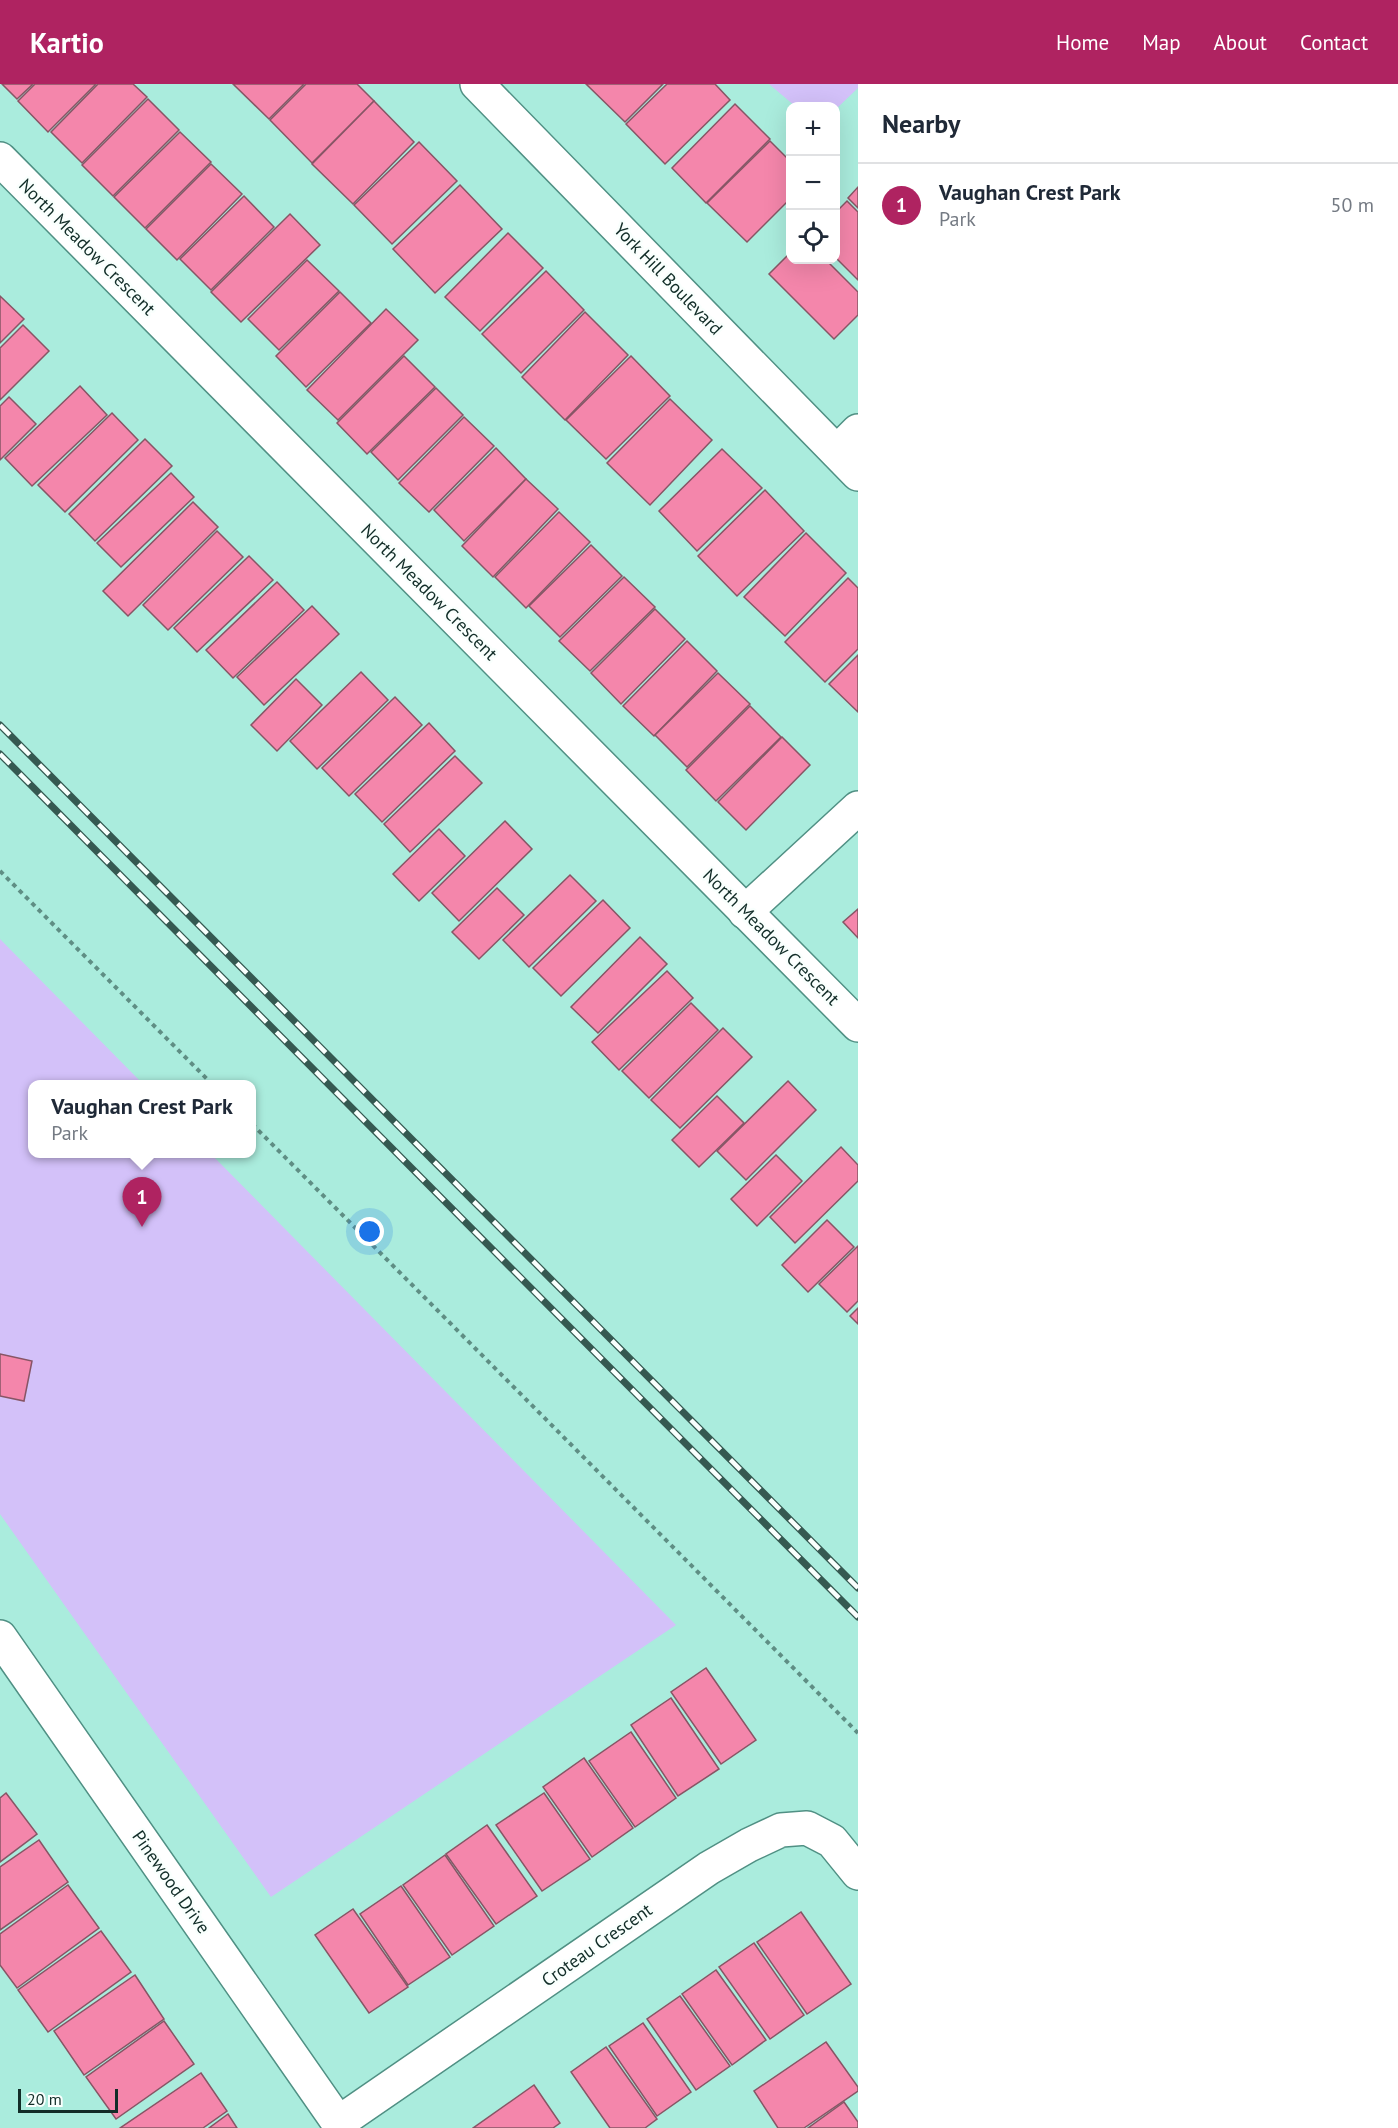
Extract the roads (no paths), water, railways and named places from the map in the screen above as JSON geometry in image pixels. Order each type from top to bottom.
[{"type":"street","name":"York Hill Boulevard","points":[[477,84],[851,452]]},
{"type":"street","name":"North Meadow Crescent","points":[[0,159],[858,1025]]},
{"type":"street","points":[[745,912],[858,808]]},
{"type":"street","name":"Pinewood Drive","points":[[0,1637],[340,2125]]},
{"type":"street","name":"Croteau Crescent","points":[[340,2125],[709,1868],[749,1845],[781,1830],[807,1828],[832,1841],[858,1873]]},
{"type":"railway","points":[[0,725],[858,1588]]},
{"type":"railway","points":[[0,754],[858,1617]]},
{"type":"place","name":"Vaughan Crest Park","points":[[142,1227]]}]
